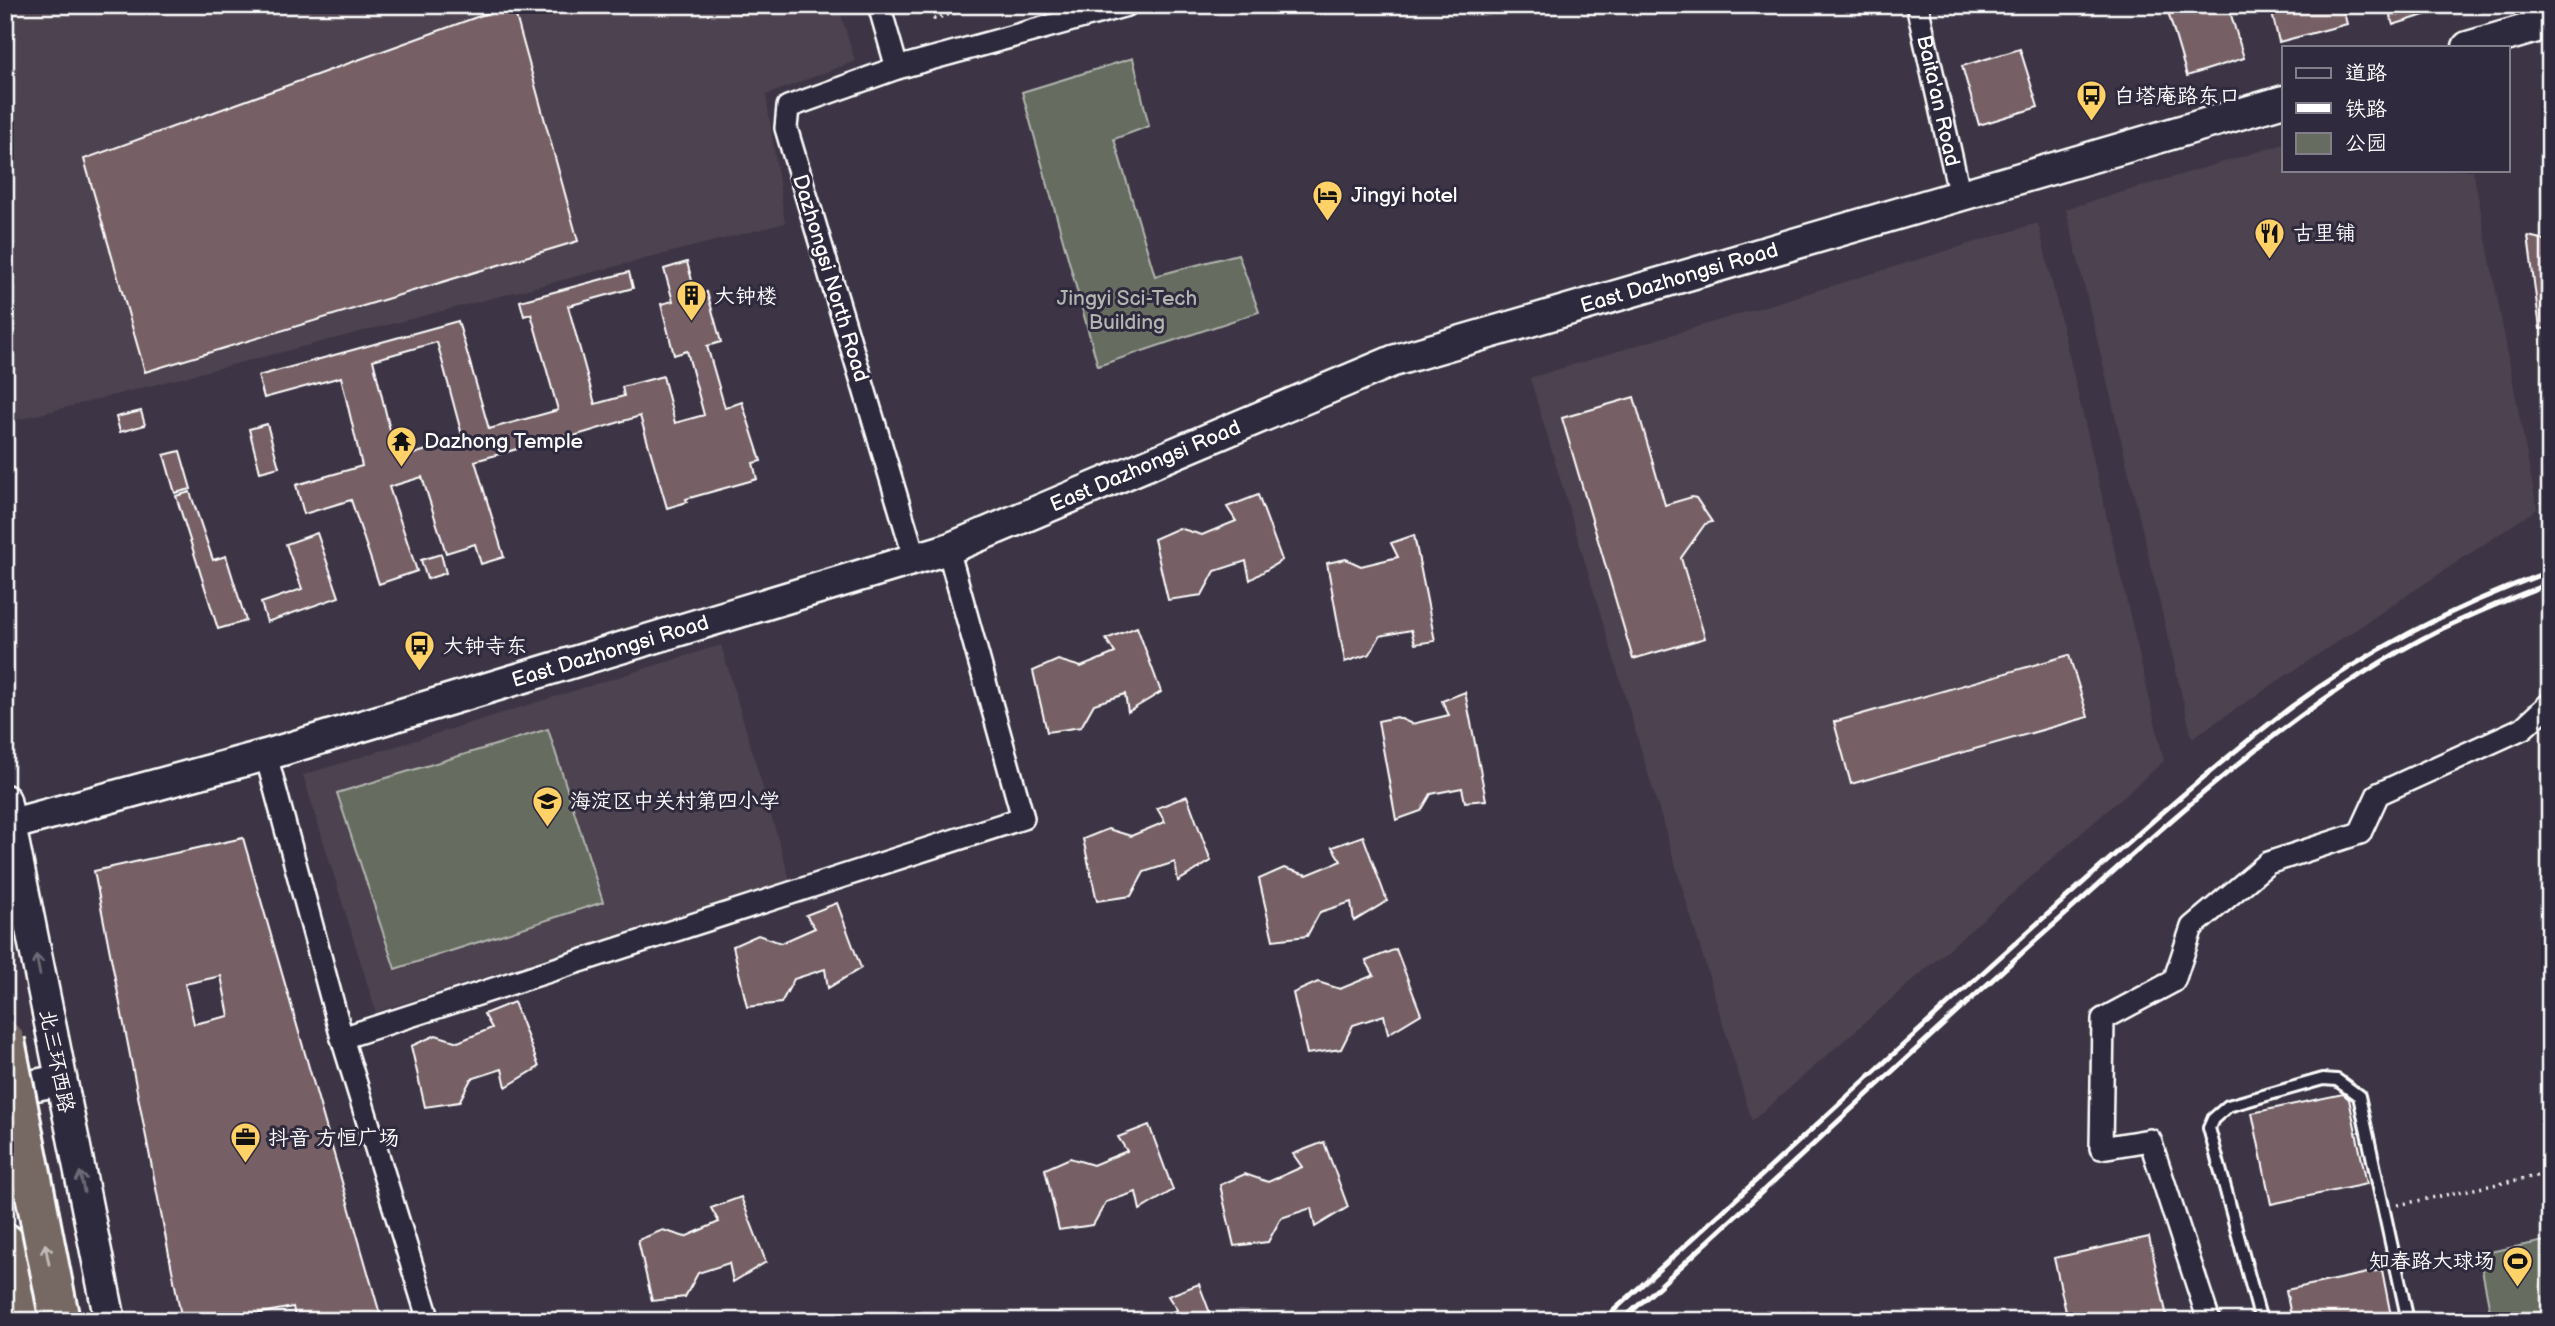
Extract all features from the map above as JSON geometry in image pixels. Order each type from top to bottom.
[{"type":"highway","points":[[5,1041],[60,1321]]},
{"type":"highway","points":[[5,1243],[20,1321]]},
{"type":"street","points":[[879,5],[897,68],[1127,5]]},
{"type":"street","name":"Baita'an Road","points":[[1917,5],[1960,196]]},
{"type":"street","points":[[2471,46],[2550,23]]},
{"type":"street","name":"Dazhongsi North Road","points":[[897,68],[788,107],[786,128],[915,559]]},
{"type":"street","name":"East Dazhongsi Road","points":[[7,817],[266,755],[948,549],[1393,361],[2282,102]]},
{"type":"street","points":[[342,1038],[1023,818],[948,549]]},
{"type":"street","points":[[2209,1321],[2150,1140],[2101,1147],[2103,1019],[2174,981],[2192,927],[2268,863],[2360,833],[2378,794],[2523,728],[2550,703]]},
{"type":"street","points":[[266,755],[342,1038],[429,1321]]},
{"type":"street","name":"北三环西路","points":[[7,817],[110,1321]]},
{"type":"street","points":[[5,1091],[61,1080]]},
{"type":"lane","points":[[2261,1321],[2209,1128],[2220,1110],[2228,1106],[2316,1080],[2337,1080],[2359,1096],[2408,1321]]},
{"type":"path","points":[[930,5],[934,19],[981,5]]},
{"type":"path","points":[[2384,1208],[2550,1173]]},
{"type":"shaded area","points":[[5,5],[838,5],[855,61],[766,95],[785,223],[5,423]]},
{"type":"shaded area","points":[[2282,145],[2282,172],[2473,172],[2537,509],[2192,738],[2066,209]]},
{"type":"shaded area","points":[[2038,223],[2164,761],[1752,1121],[1530,378]]},
{"type":"shaded area","name":"海淀区中关村第四小学","points":[[721,645],[790,880],[376,1012],[303,775]]},
{"type":"green space","name":"Jingyi Sci-Tech Building","points":[[1133,58],[1149,126],[1114,139],[1155,276],[1238,254],[1259,312],[1098,366],[1022,92]]},
{"type":"green space","points":[[548,729],[603,902],[395,969],[337,793]]},
{"type":"green space","name":"知春路大球场","points":[[2550,1240],[2550,1321],[2492,1321],[2479,1254]]},
{"type":"building","points":[[513,5],[578,241],[145,372],[84,159]]},
{"type":"building","points":[[2166,5],[2228,5],[2244,58],[2187,76]]},
{"type":"building","points":[[2270,5],[2342,5],[2347,24],[2279,42]]},
{"type":"building","points":[[2387,5],[2443,5],[2443,9],[2393,25]]},
{"type":"building","points":[[2020,49],[2038,107],[1979,125],[1962,66]]},
{"type":"building","points":[[2528,236],[2550,241],[2550,328],[2540,329]]},
{"type":"building","points":[[687,262],[696,295],[707,292],[721,342],[707,346],[725,408],[742,402],[761,461],[753,463],[757,479],[686,499],[687,502],[667,508],[640,416],[567,438],[566,435],[475,461],[504,557],[481,564],[475,544],[446,553],[422,477],[389,487],[417,571],[379,584],[351,500],[304,514],[296,485],[362,466],[341,377],[264,398],[258,376],[458,321],[489,429],[558,410],[531,314],[524,316],[520,301],[629,272],[633,288],[568,306],[595,404],[624,396],[622,387],[663,376],[675,423],[704,415],[687,351],[674,355],[661,304],[673,301],[664,269]],"holes":[[[437,342],[463,439],[397,459],[373,360]]]},
{"type":"building","points":[[1634,397],[1665,505],[1696,498],[1712,522],[1705,524],[1681,558],[1705,638],[1633,659],[1562,418]]},
{"type":"building","points":[[141,411],[145,425],[120,432],[116,417]]},
{"type":"building","points":[[267,424],[279,467],[260,472],[249,429]]},
{"type":"building","points":[[180,451],[191,489],[175,493],[164,455]]},
{"type":"building","points":[[190,492],[213,560],[226,556],[246,621],[218,629],[176,496]]},
{"type":"building","points":[[1258,495],[1282,560],[1250,580],[1246,561],[1215,571],[1202,595],[1168,600],[1154,539],[1179,528],[1202,535],[1236,521],[1227,507]]},
{"type":"building","points":[[317,533],[339,597],[267,622],[261,603],[302,589],[286,544]]},
{"type":"building","points":[[1414,535],[1435,641],[1415,644],[1411,630],[1380,636],[1370,654],[1345,662],[1327,563],[1346,559],[1361,566],[1398,557],[1391,543]]},
{"type":"building","points":[[441,554],[446,573],[427,579],[421,560]]},
{"type":"building","points":[[1137,627],[1161,692],[1128,712],[1125,694],[1094,704],[1081,727],[1047,732],[1033,671],[1058,660],[1081,667],[1115,653],[1106,639]]},
{"type":"building","points":[[2069,655],[2088,717],[1851,784],[1834,722]]},
{"type":"building","points":[[1465,692],[1486,800],[1465,802],[1462,788],[1431,794],[1421,811],[1396,820],[1378,721],[1397,717],[1412,724],[1449,715],[1442,701]]},
{"type":"building","points":[[1187,796],[1211,861],[1178,881],[1175,862],[1144,872],[1131,896],[1097,901],[1083,839],[1108,829],[1131,836],[1165,822],[1157,808]]},
{"type":"building","points":[[1363,836],[1387,901],[1354,921],[1351,902],[1320,912],[1307,936],[1273,940],[1259,879],[1284,868],[1307,875],[1341,861],[1332,847]]},
{"type":"building","name":"抖音 方恒广场","points":[[243,838],[382,1321],[296,1321],[293,1307],[251,1315],[252,1321],[182,1321],[94,871]],"holes":[[[221,976],[229,1016],[194,1024],[185,984]]]},
{"type":"building","points":[[837,903],[861,968],[828,988],[825,969],[794,979],[781,1003],[747,1007],[733,946],[758,935],[781,943],[815,928],[806,915]]},
{"type":"building","points":[[1396,949],[1421,1014],[1388,1034],[1384,1015],[1353,1025],[1341,1049],[1307,1054],[1293,993],[1318,982],[1340,989],[1374,975],[1366,961]]},
{"type":"building","points":[[514,1002],[539,1067],[506,1087],[502,1069],[471,1079],[459,1102],[425,1107],[411,1046],[436,1035],[458,1042],[492,1028],[484,1014]]},
{"type":"building","points":[[2343,1094],[2349,1099],[2367,1184],[2271,1204],[2252,1113]]},
{"type":"building","points":[[1149,1125],[1173,1190],[1140,1210],[1136,1192],[1106,1202],[1093,1225],[1059,1230],[1045,1169],[1070,1158],[1093,1165],[1127,1151],[1118,1137]]},
{"type":"building","points":[[1324,1142],[1348,1207],[1315,1227],[1311,1208],[1281,1218],[1268,1242],[1234,1246],[1220,1185],[1245,1174],[1268,1182],[1302,1167],[1293,1154]]},
{"type":"building","points":[[741,1197],[766,1262],[733,1282],[729,1263],[698,1273],[685,1297],[652,1301],[638,1240],[663,1230],[685,1237],[719,1222],[711,1208]]},
{"type":"building","points":[[2149,1237],[2168,1321],[2068,1321],[2054,1258]]},
{"type":"building","points":[[2382,1270],[2392,1321],[2292,1321],[2286,1290]]},
{"type":"building","points":[[1199,1284],[1213,1321],[1151,1321],[1177,1310],[1168,1296]]},
{"type":"railway","points":[[1602,1321],[2040,921],[2258,732],[2321,686],[2383,648],[2482,598],[2550,571]]},
{"type":"railway","points":[[1621,1321],[1996,977],[2187,806],[2236,766],[2335,692],[2386,659],[2439,630],[2550,583]]},
{"type":"place","name":"白塔庵路东口","points":[[2091,123]]},
{"type":"place","name":"Jingyi hotel","points":[[1328,222]]},
{"type":"place","name":"古里铺","points":[[2270,260]]},
{"type":"place","name":"大钟楼","points":[[691,323]]},
{"type":"place","name":"Dazhong Temple","points":[[401,468]]},
{"type":"place","name":"大钟寺东","points":[[420,673]]},
{"type":"place","name":"海淀区中关村第四小学","points":[[547,828]]},
{"type":"place","name":"抖音 方恒广场","points":[[245,1165]]},
{"type":"place","name":"知春路大球场","points":[[2518,1288]]}]
